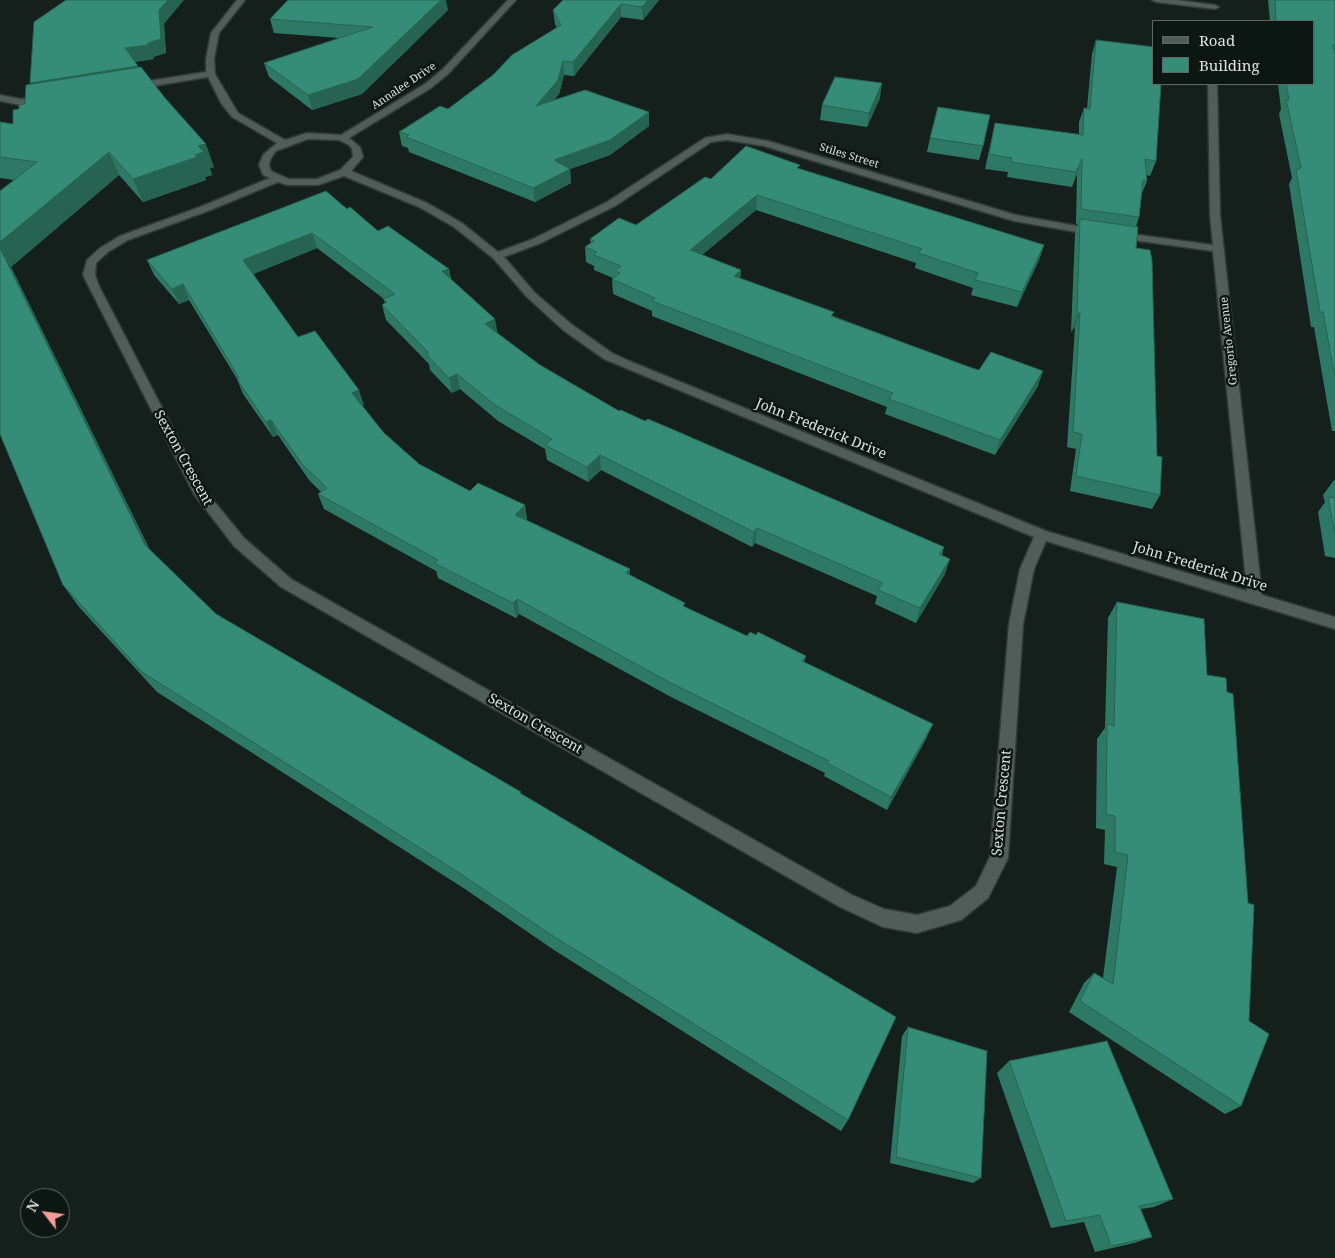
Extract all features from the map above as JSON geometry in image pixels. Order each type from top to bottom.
[{"type":"street","points":[[241,0],[215,33],[210,59],[211,74],[226,103],[235,115],[284,142]]},
{"type":"street","name":"Annalee Drive","points":[[342,138],[428,86],[446,71],[512,0]]},
{"type":"street","points":[[1156,0],[1215,7]]},
{"type":"street","points":[[124,88],[211,74]]},
{"type":"street","name":"Gregorio Avenue","points":[[1213,85],[1215,216],[1255,599]]},
{"type":"street","points":[[0,98],[21,102],[56,99]]},
{"type":"street","points":[[314,135],[342,138],[352,143],[357,149],[358,157],[354,165],[344,172],[318,182],[288,182],[276,179],[268,173],[264,165],[269,153],[284,142],[314,135]]},
{"type":"street","name":"Stiles Street","points":[[497,256],[537,240],[611,204],[708,140],[727,137],[765,143],[1014,218],[1088,232],[1220,250]]},
{"type":"street","name":"John Frederick Drive","points":[[344,172],[441,214],[477,238],[497,256],[548,311],[608,356],[1042,535],[1335,623]]},
{"type":"street","name":"Sexton Crescent","points":[[276,179],[204,209],[124,238],[104,250],[91,262],[89,275],[92,286],[199,491],[215,514],[239,542],[286,583],[846,901],[882,918],[917,924],[955,914],[982,892],[999,858],[1016,624],[1027,569],[1042,535]]},
{"type":"building","points":[[66,0],[168,0],[159,10],[161,39],[148,43],[148,45],[125,48],[138,66],[30,83],[34,22]]},
{"type":"building","points":[[288,0],[441,0],[358,79],[308,95],[264,63],[373,27],[270,19]]},
{"type":"building","points":[[563,0],[648,0],[642,7],[621,4],[573,62],[563,61],[558,80],[536,106],[585,90],[649,112],[610,140],[554,160],[570,169],[533,188],[406,137],[409,135],[399,132],[440,106],[448,109],[493,75],[512,55],[561,25],[553,10]]},
{"type":"building","points":[[1275,0],[1335,0],[1335,45],[1333,45],[1335,55],[1335,377],[1323,312],[1320,312],[1296,170],[1301,168],[1286,99],[1289,100],[1286,85],[1315,85],[1315,20],[1276,20]]},
{"type":"building","points":[[1096,40],[1152,47],[1152,85],[1161,85],[1156,161],[1145,159],[1147,181],[1143,180],[1139,217],[1081,209],[1082,159],[1076,172],[1011,162],[1012,158],[989,154],[995,123],[1083,135],[1084,108],[1090,109]]},
{"type":"building","points":[[141,67],[165,98],[206,144],[198,146],[204,152],[195,155],[197,157],[133,179],[109,152],[0,242],[0,191],[37,162],[0,157],[0,122],[13,124],[13,110],[19,109],[19,105],[25,104],[26,85]]},
{"type":"building","points":[[835,77],[882,83],[869,113],[822,105]]},
{"type":"building","points":[[938,107],[990,115],[983,146],[930,138]]},
{"type":"building","points":[[746,146],[800,165],[797,168],[1044,245],[1022,292],[975,280],[978,273],[918,253],[922,249],[757,195],[690,250],[741,270],[734,276],[834,312],[831,316],[972,368],[979,370],[991,352],[1043,371],[1000,440],[889,399],[893,393],[652,301],[655,298],[612,279],[620,273],[615,271],[621,266],[594,255],[597,252],[585,247],[594,241],[590,239],[619,218],[636,225],[705,177],[711,179]]},
{"type":"building","points":[[326,191],[347,209],[350,207],[378,231],[388,226],[449,269],[442,271],[495,319],[485,324],[540,365],[619,411],[621,410],[645,421],[648,419],[944,547],[939,554],[950,559],[920,608],[878,590],[883,583],[757,528],[754,532],[600,455],[587,467],[545,445],[552,439],[495,405],[457,374],[449,378],[426,354],[429,353],[382,305],[387,302],[383,299],[395,294],[312,233],[243,260],[298,337],[315,331],[359,390],[352,393],[384,433],[419,464],[470,491],[478,483],[525,505],[515,515],[630,569],[626,573],[685,603],[683,606],[747,636],[750,632],[756,635],[758,632],[806,656],[802,661],[933,724],[891,797],[827,763],[829,761],[671,683],[517,599],[513,603],[434,563],[438,560],[318,494],[327,488],[303,465],[271,420],[266,422],[237,379],[239,378],[183,284],[172,289],[147,260]]},
{"type":"building","points":[[1080,219],[1138,227],[1136,248],[1150,250],[1152,260],[1157,456],[1162,457],[1160,495],[1076,476],[1082,434],[1073,432],[1080,312],[1077,317]]},
{"type":"building","points":[[0,248],[145,545],[216,614],[521,792],[896,1017],[848,1120],[550,934],[458,872],[142,672],[63,585],[0,434]]},
{"type":"building","points":[[1328,497],[1335,498],[1335,534]]},
{"type":"building","points":[[1117,602],[1204,619],[1207,675],[1226,678],[1227,692],[1233,694],[1248,903],[1254,905],[1249,1021],[1269,1034],[1241,1106],[1080,1001],[1094,973],[1113,984],[1128,855],[1115,852],[1115,816],[1106,814],[1107,724],[1114,726]]},
{"type":"building","points":[[908,1027],[987,1051],[981,1178],[896,1157]]},
{"type":"building","points":[[1107,1041],[1173,1199],[1139,1206],[1152,1237],[1111,1246],[1100,1215],[1066,1221],[1009,1061]]}]
